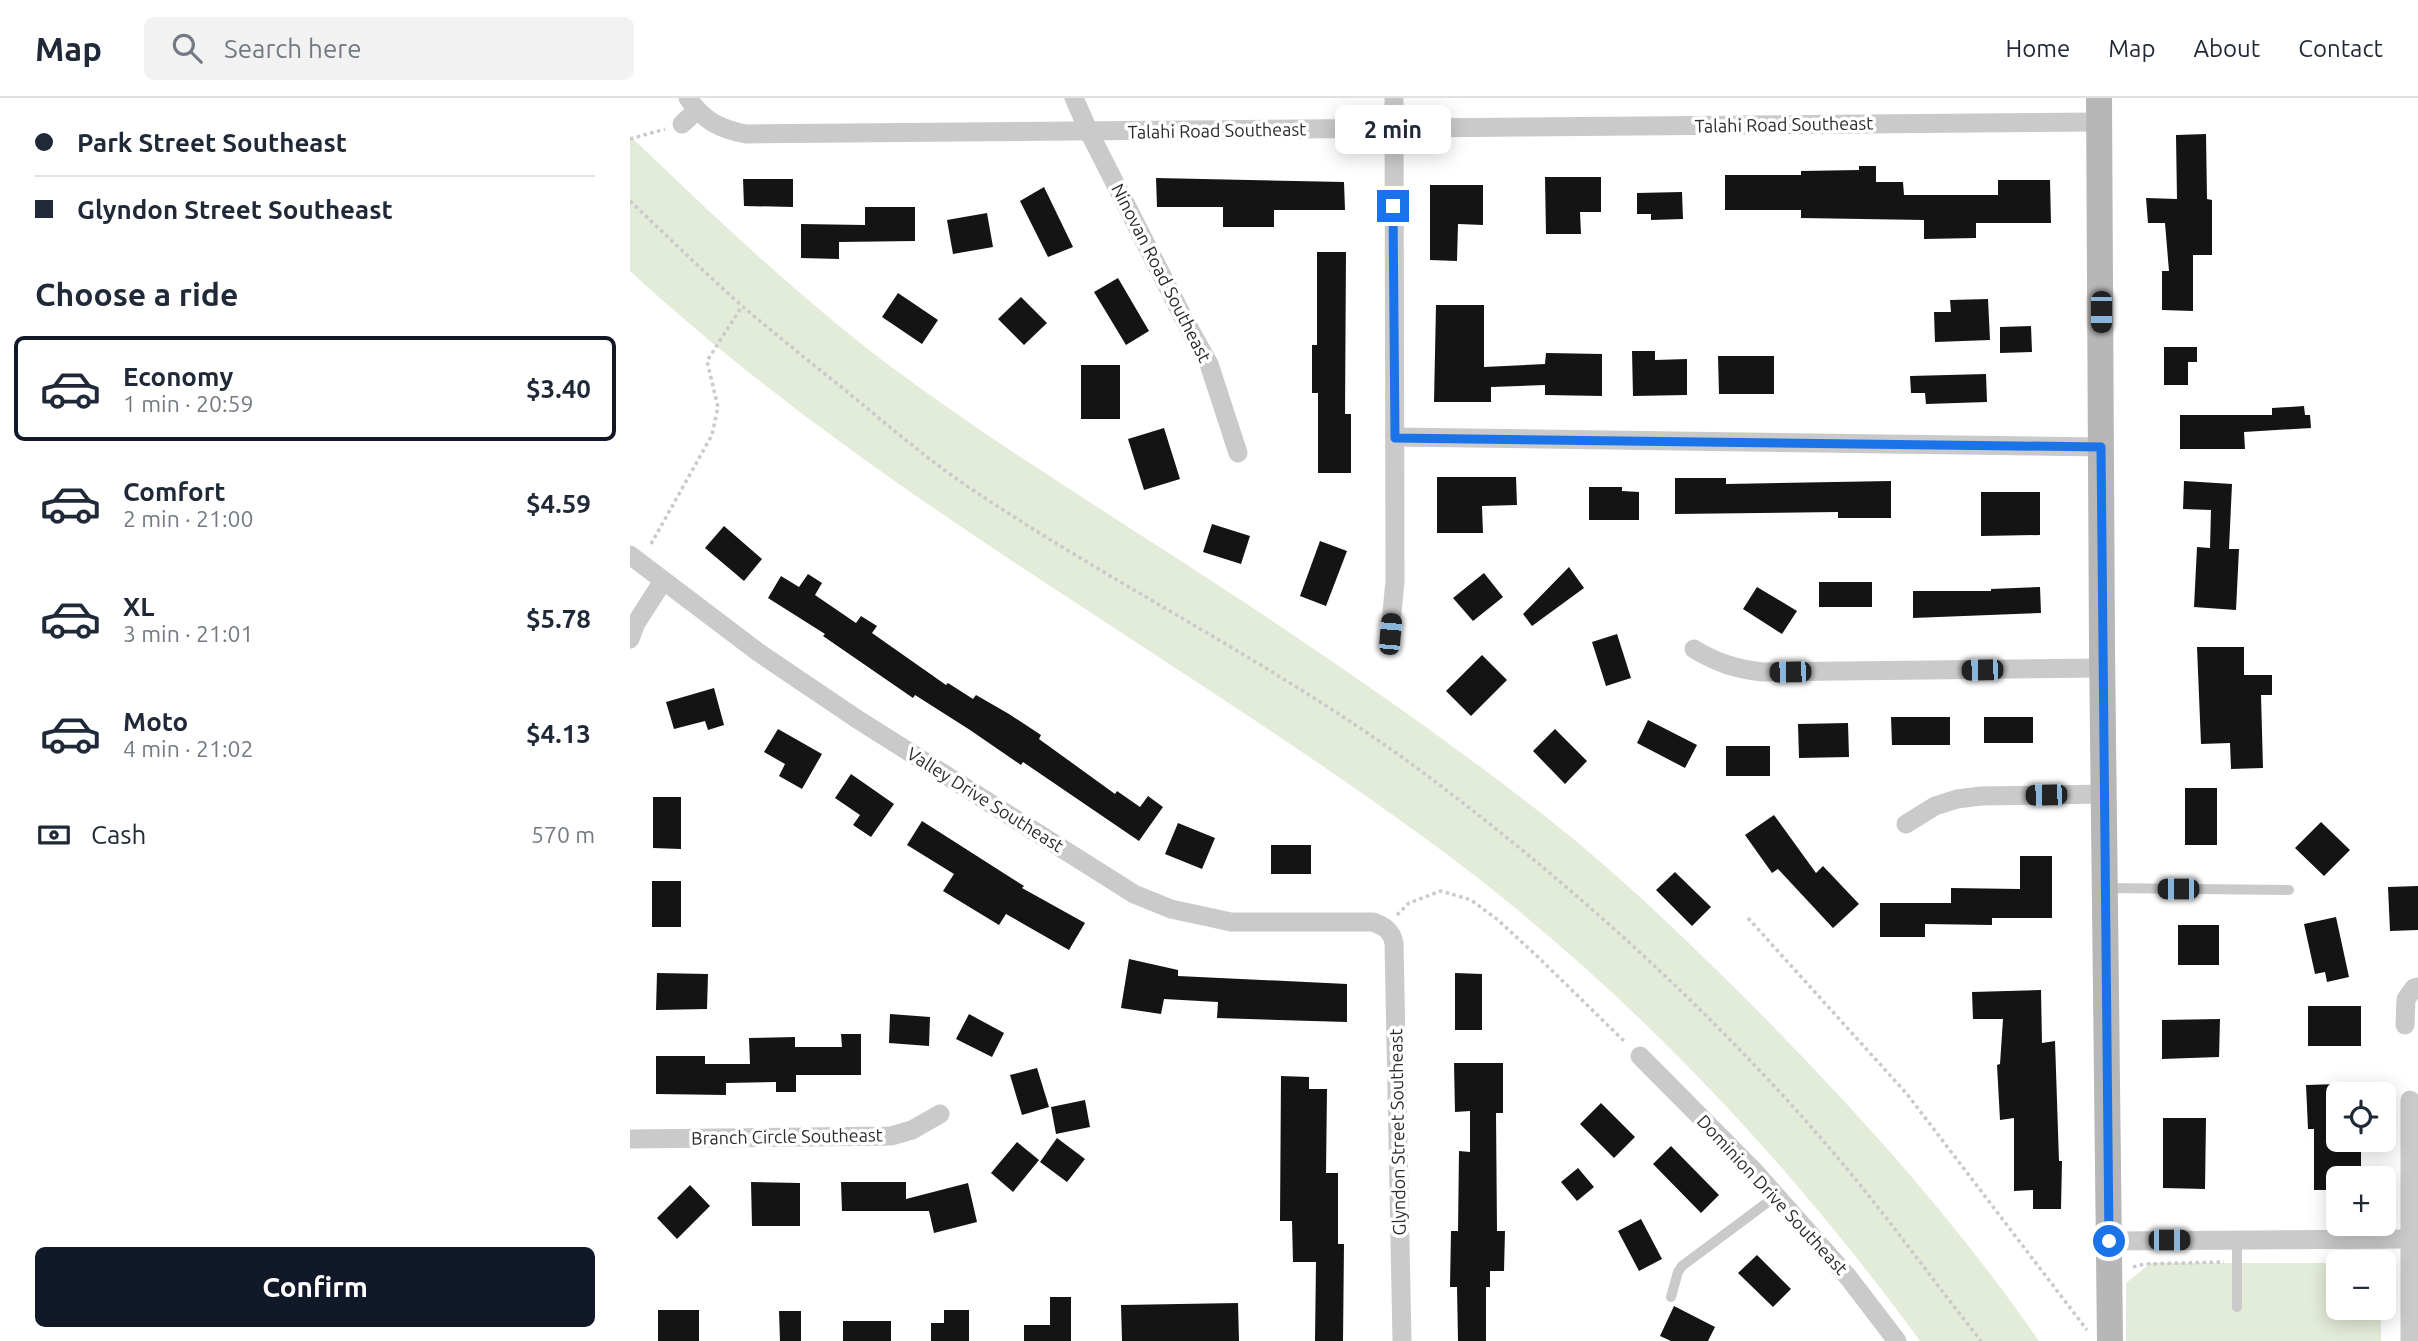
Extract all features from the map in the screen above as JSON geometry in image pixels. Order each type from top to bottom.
[{"type":"main road","points":[[2099,110],[2109,1241],[2100,1337]]},
{"type":"street","name":"Ninovan Road Southeast","points":[[1074,98],[1088,132],[1209,364],[1238,453]]},
{"type":"street","points":[[1390,634],[1395,581],[1394,98]]},
{"type":"street","name":"Talahi Road Southeast","points":[[689,111],[727,131],[746,134],[1395,129],[2099,110]]},
{"type":"street","points":[[1395,438],[2101,447]]},
{"type":"street","name":"Valley Drive Southeast","points":[[630,555],[758,652],[858,719],[1134,894],[1171,909],[1231,922],[1373,922],[1384,926]]},
{"type":"street","points":[[630,639],[636,623],[663,581]]},
{"type":"street","points":[[1694,649],[1727,666],[1763,672],[2103,668]]},
{"type":"street","points":[[1906,824],[1935,806],[1957,799],[1981,796],[2104,794]]},
{"type":"street","name":"Glyndon Street Southeast","points":[[1384,926],[1393,937],[1394,943],[1402,1341]]},
{"type":"street","points":[[2405,1025],[2406,999],[2414,988],[2418,987]]},
{"type":"street","name":"Dominion Drive Southeast","points":[[1640,1056],[1755,1172],[1848,1278],[1897,1341]]},
{"type":"street","points":[[2410,1100],[2410,1341]]},
{"type":"street","name":"Branch Circle Southeast","points":[[630,1139],[891,1136],[912,1130],[940,1114]]},
{"type":"street","points":[[2109,1241],[2409,1239]]},
{"type":"lane","points":[[2105,888],[2289,890]]},
{"type":"lane","points":[[1671,1297],[1682,1266],[1776,1196]]},
{"type":"lane","points":[[2237,1240],[2237,1307]]},
{"type":"path","points":[[630,139],[689,111]]},
{"type":"path","points":[[630,201],[742,306],[906,441],[1019,520],[1262,665],[1387,746],[1531,859],[1636,949],[1782,1094],[1833,1153],[1981,1341]]},
{"type":"path","points":[[651,544],[712,435],[719,407],[707,361],[742,306]]},
{"type":"path","points":[[1384,926],[1409,903],[1440,891],[1471,900],[1498,920],[1640,1056]]},
{"type":"path","points":[[1748,918],[1907,1094],[2100,1337]]},
{"type":"green space","points":[[630,136],[789,284],[890,366],[1017,454],[1233,595],[1431,730],[1599,860],[1747,1000],[1863,1122],[1937,1207],[2039,1341],[1920,1341],[1811,1201],[1691,1069],[1561,947],[1493,890],[1323,766],[917,497],[818,426],[722,351],[630,271]]},
{"type":"green space","points":[[2151,1263],[2326,1263],[2326,1320],[2381,1320],[2381,1341],[2126,1341],[2126,1283]]},
{"type":"building","points":[[2206,134],[2207,199],[2212,200],[2212,255],[2193,255],[2193,311],[2162,310],[2162,271],[2169,271],[2165,223],[2148,223],[2146,198],[2177,199],[2176,135]]},
{"type":"building","points":[[1859,166],[1876,166],[1876,182],[1903,182],[1904,195],[1998,195],[1998,180],[2050,180],[2051,223],[1976,223],[1976,238],[1924,239],[1924,220],[1801,218],[1801,210],[1725,210],[1725,175],[1801,175],[1801,171],[1859,170]]},
{"type":"building","points":[[1545,177],[1601,177],[1601,212],[1580,212],[1581,234],[1546,234]]},
{"type":"building","points":[[1156,178],[1344,182],[1345,210],[1274,210],[1274,227],[1223,227],[1223,207],[1157,207]]},
{"type":"building","points":[[743,179],[793,179],[793,207],[744,206]]},
{"type":"building","points":[[1430,185],[1483,185],[1483,225],[1458,224],[1457,261],[1430,260]]},
{"type":"building","points":[[1044,187],[1073,247],[1048,257],[1020,201]]},
{"type":"building","points":[[1682,192],[1683,219],[1651,220],[1651,214],[1637,214],[1637,193]]},
{"type":"building","points":[[865,207],[915,207],[915,241],[839,242],[839,259],[801,258],[801,224],[865,225]]},
{"type":"building","points":[[987,213],[993,247],[953,254],[947,220]]},
{"type":"building","points":[[1317,252],[1346,252],[1345,414],[1351,414],[1351,473],[1318,473],[1318,393],[1312,393],[1312,345],[1317,345]]},
{"type":"building","points":[[1118,278],[1149,331],[1126,345],[1094,292]]},
{"type":"building","points":[[898,293],[938,320],[922,344],[882,317]]},
{"type":"building","points":[[1021,297],[1047,323],[1024,345],[998,319]]},
{"type":"building","points":[[1988,299],[1990,340],[1935,342],[1934,312],[1951,312],[1950,300]]},
{"type":"building","points":[[1436,305],[1484,305],[1484,367],[1545,364],[1546,353],[1602,354],[1602,396],[1545,395],[1545,385],[1491,387],[1491,402],[1434,402]]},
{"type":"building","points":[[2031,326],[2032,352],[2000,353],[2000,327]]},
{"type":"building","points":[[2164,347],[2197,347],[2197,362],[2188,362],[2188,385],[2164,385]]},
{"type":"building","points":[[1632,351],[1655,351],[1655,360],[1687,359],[1687,395],[1633,396]]},
{"type":"building","points":[[1718,356],[1774,356],[1774,394],[1719,394]]},
{"type":"building","points":[[1081,365],[1120,365],[1120,419],[1081,419]]},
{"type":"building","points":[[1986,374],[1987,402],[1926,404],[1925,393],[1911,393],[1910,376]]},
{"type":"building","points":[[2304,406],[2305,415],[2310,415],[2311,428],[2244,432],[2245,449],[2180,449],[2180,415],[2272,415],[2272,408]]},
{"type":"building","points":[[1164,428],[1180,479],[1144,490],[1128,439]]},
{"type":"building","points":[[1437,477],[1516,477],[1517,505],[1482,506],[1483,533],[1437,533]]},
{"type":"building","points":[[1675,478],[1726,478],[1726,484],[1891,481],[1891,518],[1838,518],[1838,512],[1675,514]]},
{"type":"building","points":[[2184,481],[2232,484],[2229,549],[2239,549],[2236,610],[2194,607],[2197,547],[2210,548],[2211,510],[2183,509]]},
{"type":"building","points":[[1589,487],[1622,487],[1622,491],[1639,492],[1639,520],[1589,520]]},
{"type":"building","points":[[1981,492],[2040,492],[2040,535],[1981,536]]},
{"type":"building","points":[[1212,524],[1250,536],[1241,564],[1203,552]]},
{"type":"building","points":[[724,526],[762,559],[744,581],[705,548]]},
{"type":"building","points":[[1320,541],[1347,551],[1326,606],[1300,596]]},
{"type":"building","points":[[1569,567],[1584,588],[1532,626],[1523,614]]},
{"type":"building","points":[[1484,573],[1503,597],[1473,621],[1453,598]]},
{"type":"building","points":[[808,574],[822,583],[815,595],[856,623],[861,616],[877,626],[872,633],[946,685],[948,683],[973,699],[976,695],[1009,714],[1041,735],[1039,739],[1115,794],[1117,791],[1140,807],[1148,796],[1163,807],[1139,841],[1023,762],[1021,765],[915,695],[913,698],[823,636],[825,634],[768,598],[781,576],[799,587]]},
{"type":"building","points":[[1819,582],[1872,582],[1872,607],[1819,607]]},
{"type":"building","points":[[1757,587],[1797,611],[1782,634],[1743,609]]},
{"type":"building","points":[[2040,587],[2041,613],[1913,618],[1913,591],[1991,591]]},
{"type":"building","points":[[1617,634],[1631,678],[1606,686],[1592,642]]},
{"type":"building","points":[[2197,647],[2244,647],[2244,675],[2272,675],[2272,695],[2261,695],[2263,768],[2231,769],[2230,743],[2201,744]]},
{"type":"building","points":[[1482,655],[1507,680],[1471,716],[1446,691]]},
{"type":"building","points":[[714,688],[724,725],[708,730],[705,721],[674,729],[666,702]]},
{"type":"building","points":[[1891,717],[1950,717],[1950,745],[1892,745]]},
{"type":"building","points":[[1984,717],[2033,717],[2033,743],[1984,743]]},
{"type":"building","points":[[1648,720],[1697,745],[1685,768],[1637,743]]},
{"type":"building","points":[[1848,723],[1849,757],[1799,758],[1798,724]]},
{"type":"building","points":[[778,729],[822,754],[802,789],[779,776],[785,764],[764,752]]},
{"type":"building","points":[[1555,729],[1587,761],[1565,784],[1533,751]]},
{"type":"building","points":[[1726,746],[1770,746],[1770,776],[1726,776]]},
{"type":"building","points":[[851,774],[894,804],[871,837],[853,825],[860,815],[835,798]]},
{"type":"building","points":[[2185,788],[2217,788],[2217,845],[2185,845]]},
{"type":"building","points":[[653,797],[681,797],[681,849],[653,848]]},
{"type":"building","points":[[1774,815],[1816,873],[1823,866],[1859,904],[1833,928],[1778,869],[1772,873],[1745,835]]},
{"type":"building","points":[[922,821],[1024,886],[1022,888],[1085,923],[1069,950],[1006,914],[999,925],[943,891],[954,874],[907,845]]},
{"type":"building","points":[[2321,822],[2350,850],[2324,876],[2295,848]]},
{"type":"building","points":[[1178,823],[1215,838],[1202,869],[1165,854]]},
{"type":"building","points":[[1271,845],[1311,845],[1311,874],[1271,874]]},
{"type":"building","points":[[2020,856],[2052,856],[2052,918],[1992,918],[1992,925],[1925,924],[1925,937],[1880,937],[1880,903],[1951,903],[1951,888],[2020,889]]},
{"type":"building","points":[[1675,872],[1711,907],[1692,926],[1656,890]]},
{"type":"building","points":[[652,881],[681,881],[681,927],[652,927]]},
{"type":"building","points":[[2418,886],[2418,930],[2390,931],[2388,887]]},
{"type":"building","points":[[2336,917],[2349,977],[2327,982],[2325,972],[2315,974],[2304,924]]},
{"type":"building","points":[[2178,925],[2219,925],[2219,965],[2178,965]]},
{"type":"building","points":[[1129,959],[1178,970],[1178,976],[1347,984],[1347,1022],[1217,1018],[1218,1002],[1164,999],[1161,1014],[1121,1008]]},
{"type":"building","points":[[657,973],[708,974],[707,1009],[656,1010]]},
{"type":"building","points":[[1455,973],[1482,974],[1482,1030],[1455,1030]]},
{"type":"building","points":[[2041,990],[2042,1043],[2055,1041],[2059,1161],[2062,1161],[2061,1209],[2033,1209],[2033,1190],[2014,1191],[2014,1118],[2000,1120],[1997,1065],[2000,1064],[2003,1019],[1973,1019],[1972,992]]},
{"type":"building","points":[[2308,1006],[2361,1006],[2361,1046],[2308,1046]]},
{"type":"building","points":[[890,1014],[930,1017],[929,1046],[889,1043]]},
{"type":"building","points":[[969,1014],[1004,1033],[992,1057],[956,1039]]},
{"type":"building","points":[[2220,1019],[2219,1057],[2162,1059],[2162,1020]]},
{"type":"building","points":[[841,1034],[861,1034],[861,1075],[796,1075],[796,1092],[776,1092],[776,1082],[726,1083],[726,1095],[656,1094],[656,1056],[705,1056],[705,1064],[750,1064],[749,1038],[795,1037],[795,1047],[842,1047]]},
{"type":"building","points":[[1454,1063],[1503,1063],[1503,1113],[1496,1113],[1497,1231],[1505,1231],[1504,1271],[1490,1271],[1490,1287],[1486,1287],[1486,1341],[1458,1341],[1457,1287],[1450,1287],[1451,1231],[1458,1231],[1459,1151],[1470,1152],[1470,1111],[1455,1112]]},
{"type":"building","points":[[1037,1068],[1049,1107],[1022,1115],[1010,1075]]},
{"type":"building","points":[[1281,1076],[1309,1077],[1309,1089],[1327,1089],[1326,1173],[1338,1173],[1338,1244],[1344,1244],[1343,1341],[1315,1341],[1316,1262],[1293,1262],[1292,1221],[1280,1221]]},
{"type":"building","points":[[2326,1084],[2326,1152],[2361,1152],[2361,1166],[2326,1166],[2326,1190],[2314,1190],[2314,1129],[2308,1129],[2306,1085]]},
{"type":"building","points":[[1085,1100],[1090,1127],[1056,1134],[1051,1107]]},
{"type":"building","points":[[1601,1103],[1635,1137],[1614,1158],[1580,1124]]},
{"type":"building","points":[[2163,1118],[2206,1118],[2205,1189],[2163,1188]]},
{"type":"building","points":[[1057,1138],[1085,1159],[1067,1182],[1040,1162]]},
{"type":"building","points":[[1017,1142],[1039,1160],[1013,1192],[991,1173]]},
{"type":"building","points":[[1671,1146],[1719,1195],[1701,1213],[1653,1164]]},
{"type":"building","points":[[1578,1168],[1594,1187],[1577,1201],[1561,1182]]},
{"type":"building","points":[[751,1182],[800,1183],[800,1226],[752,1226]]},
{"type":"building","points":[[841,1182],[906,1182],[906,1199],[968,1183],[977,1222],[934,1233],[929,1211],[842,1211]]},
{"type":"building","points":[[690,1185],[710,1206],[677,1239],[657,1218]]},
{"type":"building","points":[[1641,1219],[1662,1259],[1639,1271],[1618,1231]]},
{"type":"building","points":[[1757,1255],[1791,1289],[1773,1307],[1738,1273]]},
{"type":"building","points":[[1050,1297],[1071,1297],[1071,1341],[1024,1341],[1024,1325],[1050,1325]]},
{"type":"building","points":[[1238,1303],[1239,1341],[1122,1341],[1121,1305]]},
{"type":"building","points":[[1674,1306],[1715,1327],[1708,1341],[1671,1341],[1660,1336]]},
{"type":"building","points":[[658,1310],[699,1310],[699,1341],[658,1341]]},
{"type":"building","points":[[944,1310],[969,1310],[969,1341],[931,1341],[931,1323],[944,1323]]},
{"type":"building","points":[[779,1311],[801,1311],[801,1341],[780,1341]]},
{"type":"building","points":[[843,1321],[891,1321],[891,1341],[843,1341]]},
{"type":"route","points":[[1393,206],[1395,438],[2101,447],[2109,1241]]}]
